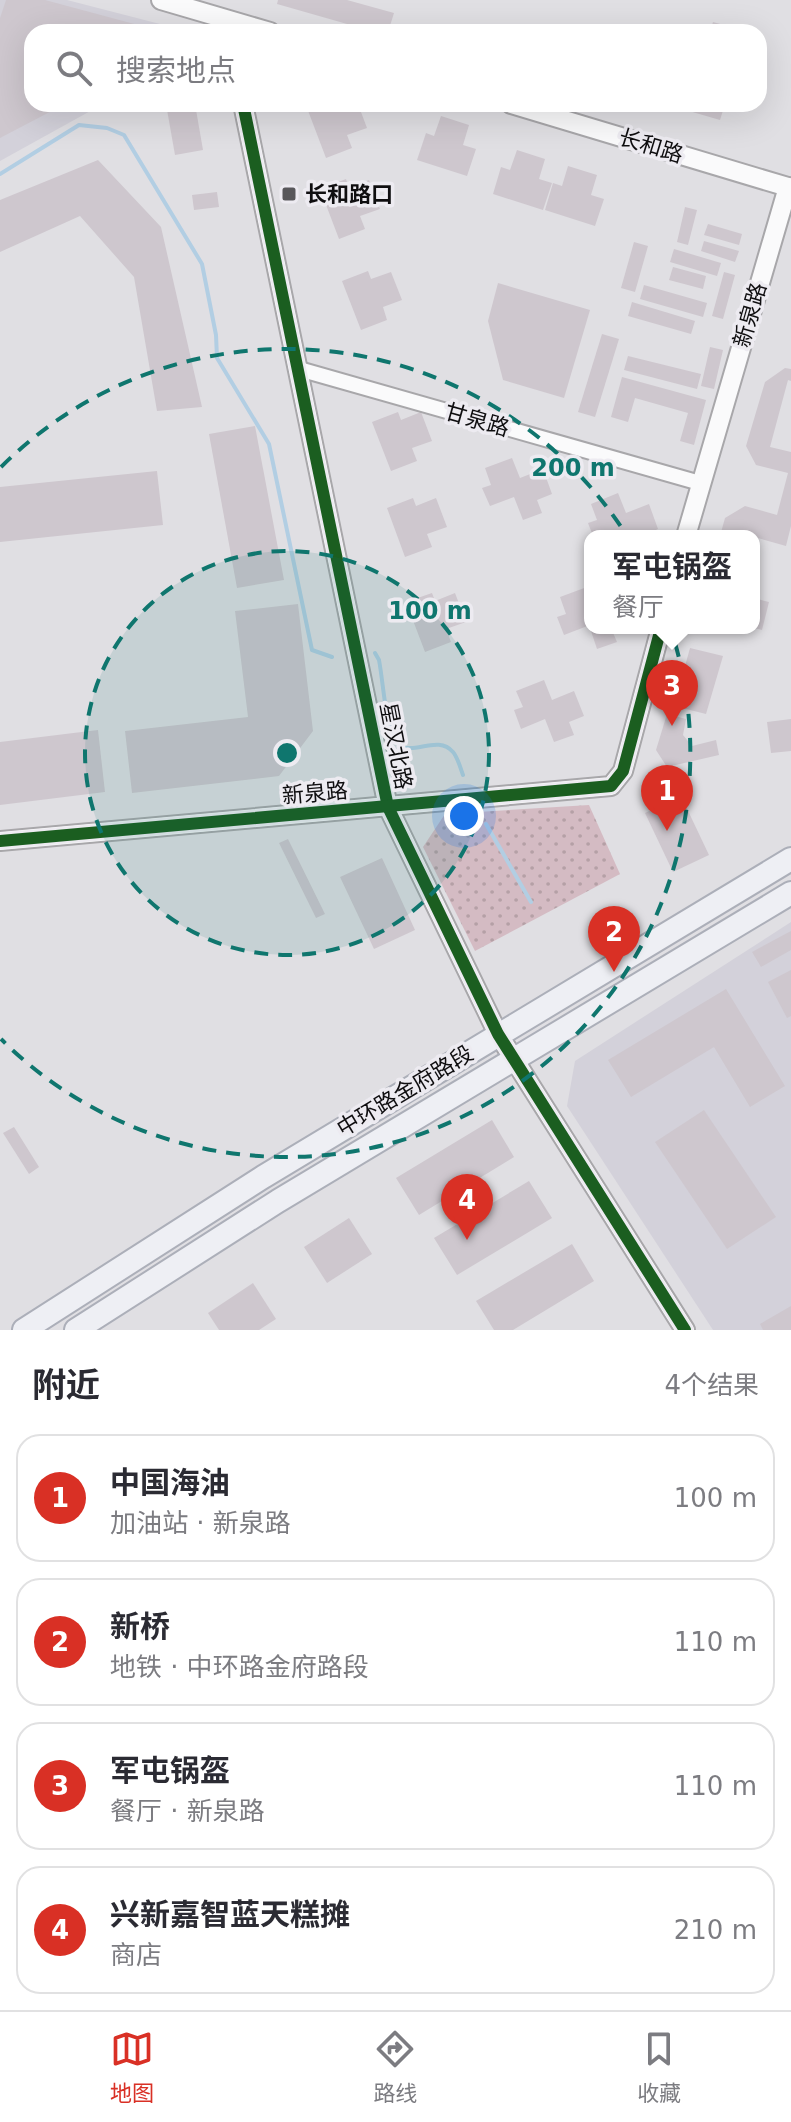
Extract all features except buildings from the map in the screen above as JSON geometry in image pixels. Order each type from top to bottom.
[{"type":"main road","name":"中环路金府路段","points":[[24,1330],[263,1177],[791,859]]},
{"type":"main road","name":"中环路金府路段","points":[[76,1330],[278,1201],[791,893]]},
{"type":"street","points":[[161,0],[224,24]]},
{"type":"street","points":[[227,24],[231,0]]},
{"type":"street","name":"星汉北路","points":[[245,112],[388,807],[498,1034],[685,1330]]},
{"type":"street","name":"长和路","points":[[538,112],[789,187]]},
{"type":"street","name":"新泉路","points":[[688,530],[789,187]]},
{"type":"street","name":"甘泉路","points":[[299,369],[700,483]]},
{"type":"street","name":"新泉路","points":[[0,841],[611,786],[623,771],[659,634]]},
{"type":"shaded area","points":[[0,0],[67,0],[160,24],[24,24],[24,112],[89,112],[0,161]]},
{"type":"shaded area","points":[[589,805],[620,874],[475,951],[423,847],[445,814]]},
{"type":"shaded area","points":[[791,922],[791,1330],[713,1330],[567,1106],[575,1061]]},
{"type":"waterway","points":[[0,174],[79,125],[107,128],[124,135],[202,264],[216,335],[217,358],[269,444],[312,650],[332,657]]},
{"type":"waterway","points":[[375,653],[379,660],[390,727],[397,743],[412,748],[446,746],[455,754],[463,775]]},
{"type":"waterway","points":[[486,824],[531,902]]},
{"type":"cycle path","points":[[245,112],[388,807],[498,1034],[685,1330]]},
{"type":"cycle path","points":[[0,841],[611,786],[623,771],[659,634]]},
{"type":"place","name":"长和路口","points":[[289,194]]},
{"type":"place","name":"军屯锅盔","points":[[672,726]]},
{"type":"place","name":"中国海油","points":[[667,831]]},
{"type":"place","name":"新桥","points":[[614,972]]},
{"type":"place","name":"兴新嘉智蓝天糕摊","points":[[467,1240]]}]
